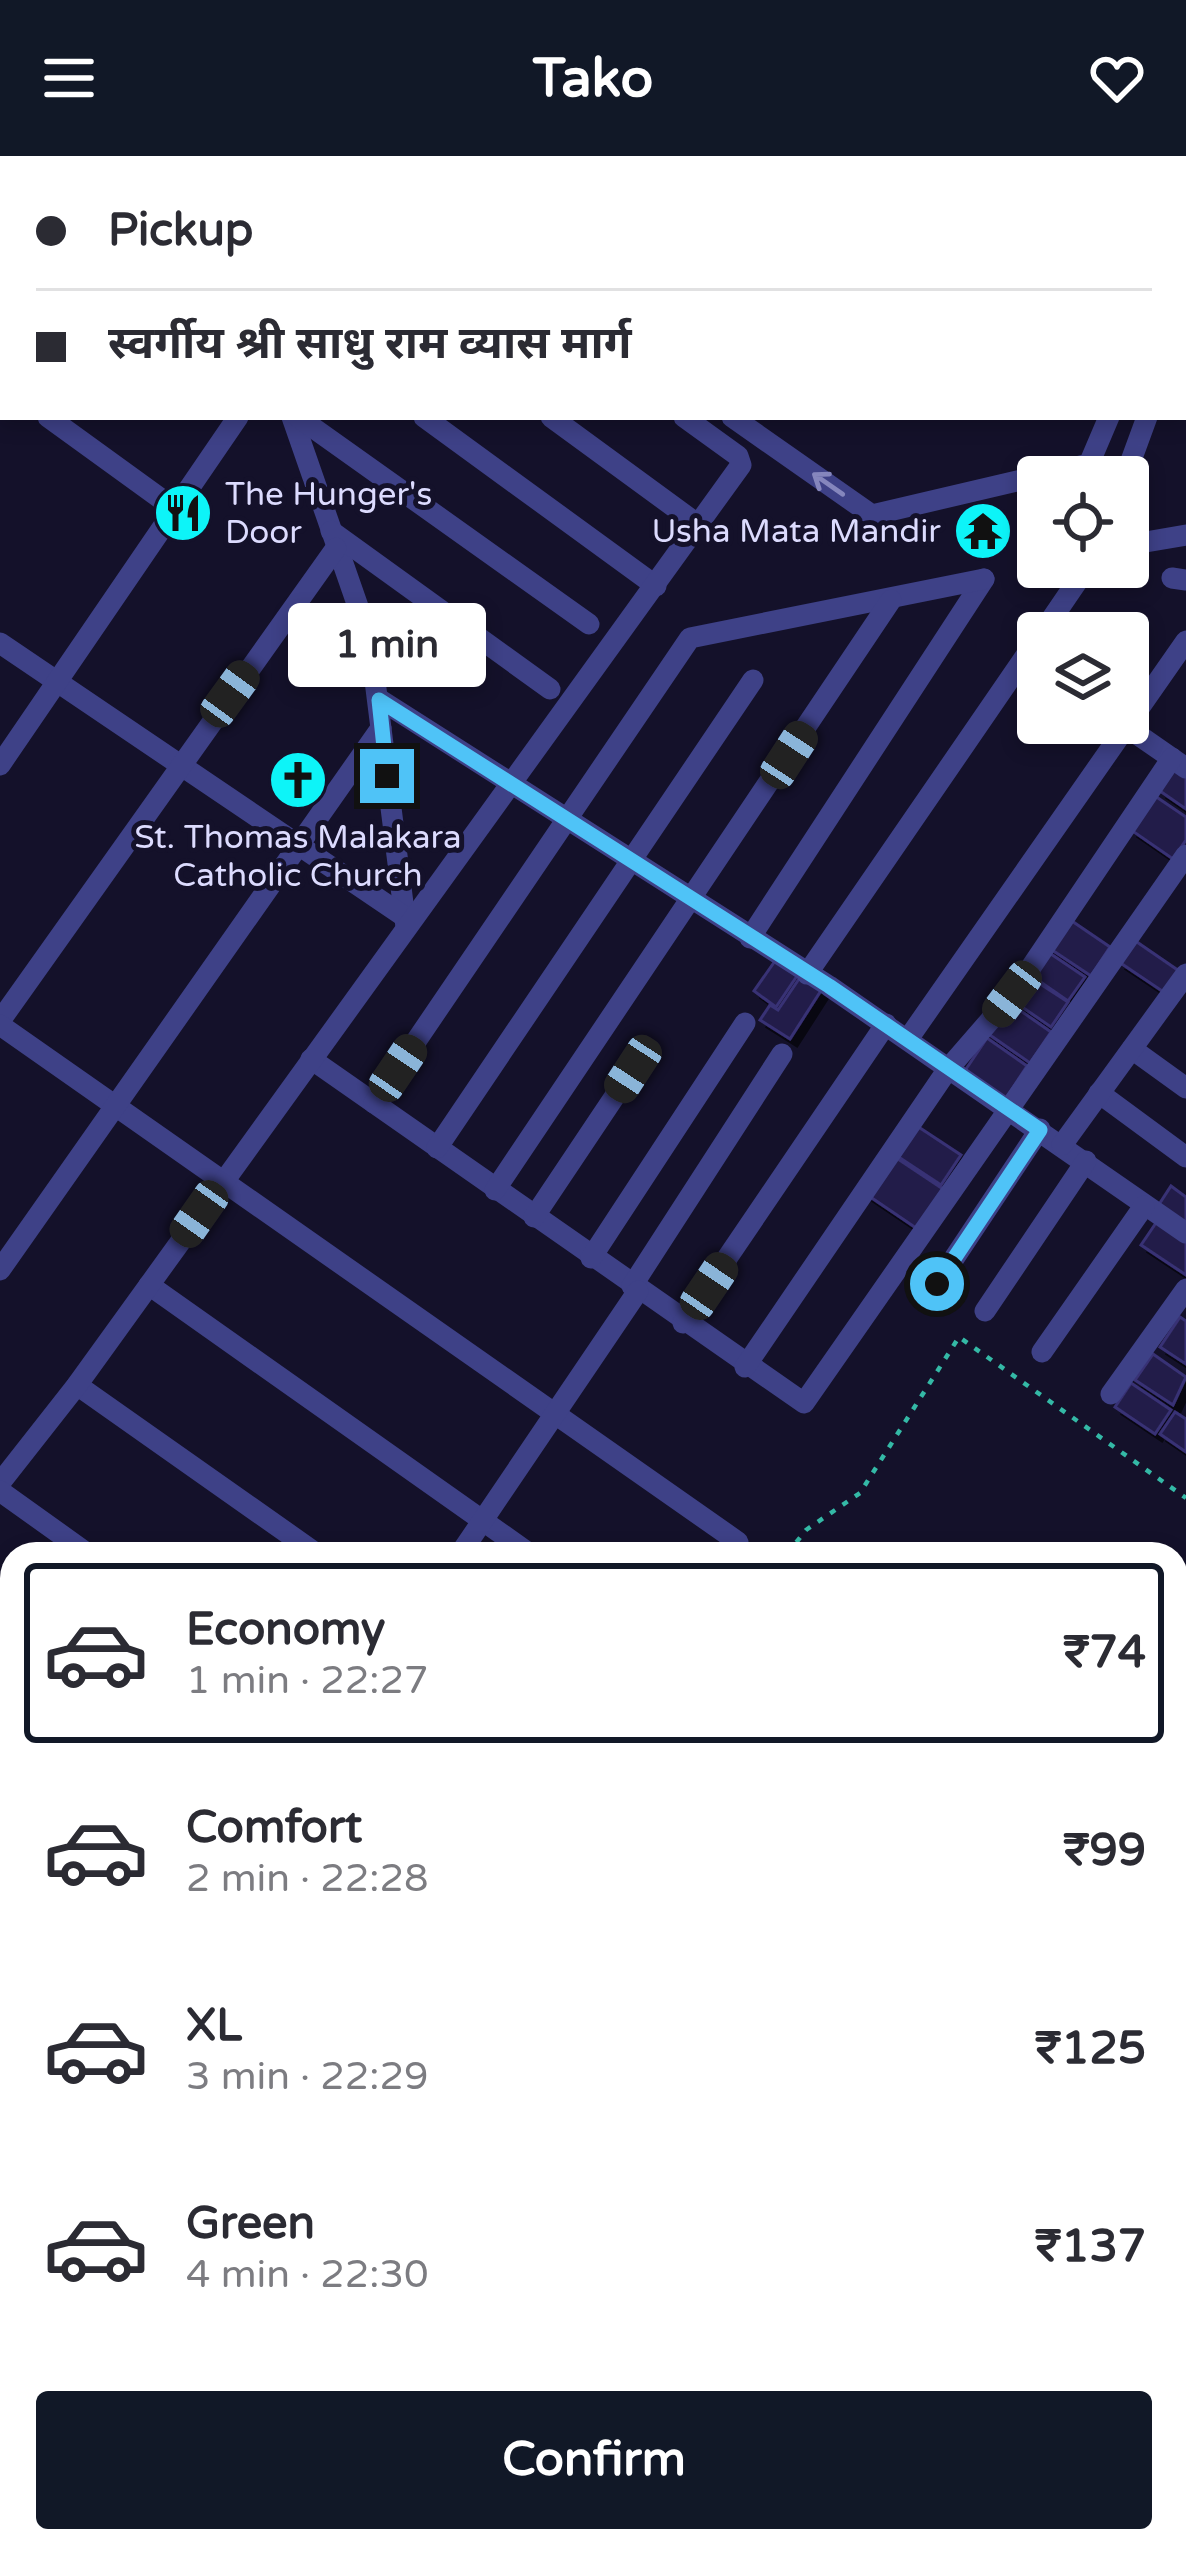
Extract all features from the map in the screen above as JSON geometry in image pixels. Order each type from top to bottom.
[{"type":"street","points":[[52,420],[175,509]]},
{"type":"street","points":[[0,765],[236,420]]},
{"type":"street","points":[[296,420],[370,640],[405,922]]},
{"type":"street","points":[[299,420],[589,624]]},
{"type":"street","points":[[428,420],[656,586]]},
{"type":"street","points":[[554,420],[700,526]]},
{"type":"street","points":[[72,1542],[0,1487],[742,462],[688,420]]},
{"type":"street","points":[[736,420],[872,515],[1089,464],[1108,420]]},
{"type":"street","points":[[1133,456],[1146,420]]},
{"type":"street","points":[[1149,541],[1186,535]]},
{"type":"street","points":[[333,540],[550,689]]},
{"type":"street","points":[[333,540],[0,1023],[738,1542]]},
{"type":"street","points":[[374,1103],[690,638],[984,578],[750,938]]},
{"type":"street","points":[[495,1190],[693,902],[891,600]]},
{"type":"street","points":[[1149,700],[1177,673],[1186,640]]},
{"type":"street","points":[[0,643],[405,922]]},
{"type":"street","points":[[807,974],[1017,675]]},
{"type":"street","points":[[437,1148],[753,680]]},
{"type":"street","points":[[379,700],[886,1024],[1186,1233]]},
{"type":"street","points":[[0,1270],[381,728]]},
{"type":"street","points":[[746,1366],[948,1069],[1012,994],[1179,763],[1149,742]]},
{"type":"street","points":[[908,1040],[1111,744]]},
{"type":"street","points":[[311,1059],[798,1402],[809,1400],[1186,855]]},
{"type":"street","points":[[1062,1145],[1186,974]]},
{"type":"street","points":[[591,1258],[745,1023]]},
{"type":"street","points":[[683,1323],[886,1024]]},
{"type":"street","points":[[1132,1049],[1186,1088]]},
{"type":"street","points":[[468,1542],[782,1054]]},
{"type":"street","points":[[534,1217],[633,1069]]},
{"type":"street","points":[[1099,1093],[1186,1157]]},
{"type":"street","points":[[937,1284],[1040,1130]]},
{"type":"street","points":[[985,1311],[1086,1161]]},
{"type":"street","points":[[1042,1352],[1144,1206]]},
{"type":"street","points":[[149,1285],[513,1542]]},
{"type":"street","points":[[1111,1394],[1186,1289]]},
{"type":"street","points":[[77,1385],[300,1542]]},
{"type":"path","points":[[796,1542],[806,1530],[860,1493],[958,1337],[1186,1498]]},
{"type":"building","points":[[1176,766],[1186,773],[1186,809],[1160,791]]},
{"type":"building","points":[[1155,796],[1186,817],[1186,840],[1173,859],[1131,830]]},
{"type":"building","points":[[1066,917],[1110,947],[1091,976],[1046,946]]},
{"type":"building","points":[[1134,940],[1182,973],[1168,995],[1119,962]]},
{"type":"building","points":[[1045,950],[1085,977],[1068,1001],[1029,974]]},
{"type":"building","points":[[775,961],[797,976],[776,1007],[754,991]]},
{"type":"building","points":[[801,976],[822,989],[790,1039],[760,1020],[770,1005],[778,1010]]},
{"type":"building","points":[[1028,976],[1068,1002],[1051,1027],[1012,1000]]},
{"type":"building","points":[[1008,1002],[1051,1032],[1030,1063],[987,1033]]},
{"type":"building","points":[[987,1038],[1027,1066],[1005,1100],[964,1072]]},
{"type":"building","points":[[914,1124],[961,1155],[941,1185],[894,1154]]},
{"type":"building","points":[[892,1155],[943,1189],[916,1228],[866,1194]]},
{"type":"building","points":[[1171,1186],[1186,1197],[1186,1222],[1156,1209]]},
{"type":"building","points":[[1160,1217],[1186,1235],[1186,1275],[1141,1245]]},
{"type":"building","points":[[1180,1317],[1186,1321],[1186,1364],[1160,1347]]},
{"type":"building","points":[[1153,1354],[1186,1377],[1173,1405],[1135,1380]]},
{"type":"building","points":[[1131,1383],[1171,1410],[1155,1434],[1115,1407]]},
{"type":"building","points":[[1175,1412],[1186,1419],[1186,1452],[1160,1434]]},
{"type":"place","name":"The Hunger's Door","points":[[183,513]]},
{"type":"place","name":"Usha Mata Mandir","points":[[983,531]]},
{"type":"place","name":"St. Thomas Malakara Catholic Church","points":[[298,780]]},
{"type":"route","points":[[387,776],[379,700],[829,986],[1040,1130],[937,1284]]}]
